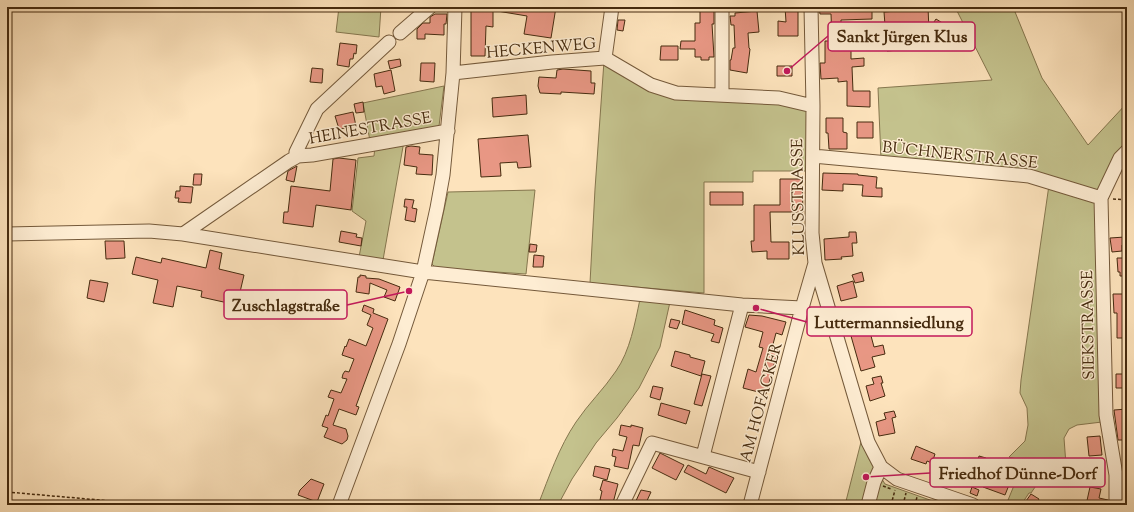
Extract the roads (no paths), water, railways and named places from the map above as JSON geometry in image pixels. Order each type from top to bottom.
[{"type":"street","points":[[400,33],[430,7]]},
{"type":"street","points":[[339,505],[401,337],[423,272],[439,202],[443,175],[453,73],[455,7]]},
{"type":"street","name":"HECKENWEG","points":[[453,73],[552,62],[605,58],[612,7]]},
{"type":"street","points":[[722,7],[722,95]]},
{"type":"street","name":"KLUSSTRASSE","points":[[811,7],[813,106],[812,233],[815,263],[868,442],[881,467],[897,479],[973,505]]},
{"type":"street","name":"HEINESTRASSE","points":[[298,156],[296,152],[317,109],[389,42]]},
{"type":"street","points":[[605,58],[651,85],[676,93],[779,98],[813,106]]},
{"type":"street","name":"HEINESTRASSE","points":[[183,234],[289,160],[298,156],[312,155],[448,131]]},
{"type":"street","name":"SIEKSTRASSE","points":[[1116,505],[1116,475],[1106,415],[1101,198],[1120,158],[1127,151]]},
{"type":"street","name":"BÜCHNERSTRASSE","points":[[813,156],[1029,176],[1101,198]]},
{"type":"street","points":[[7,234],[149,231],[183,234],[423,272],[742,305],[802,308]]},
{"type":"street","name":"AM HOFACKER","points":[[750,505],[815,263]]},
{"type":"street","points":[[703,456],[742,305]]},
{"type":"street","points":[[622,505],[652,443],[759,472]]},
{"type":"street","points":[[868,505],[874,482],[881,467]]},
{"type":"place","name":"Sankt Jürgen Klus","points":[[787,71]]},
{"type":"place","name":"Zuschlagstraße","points":[[409,291]]},
{"type":"place","name":"Luttermannsiedlung","points":[[756,308]]},
{"type":"place","name":"Friedhof Dünne-Dorf","points":[[866,477]]}]
